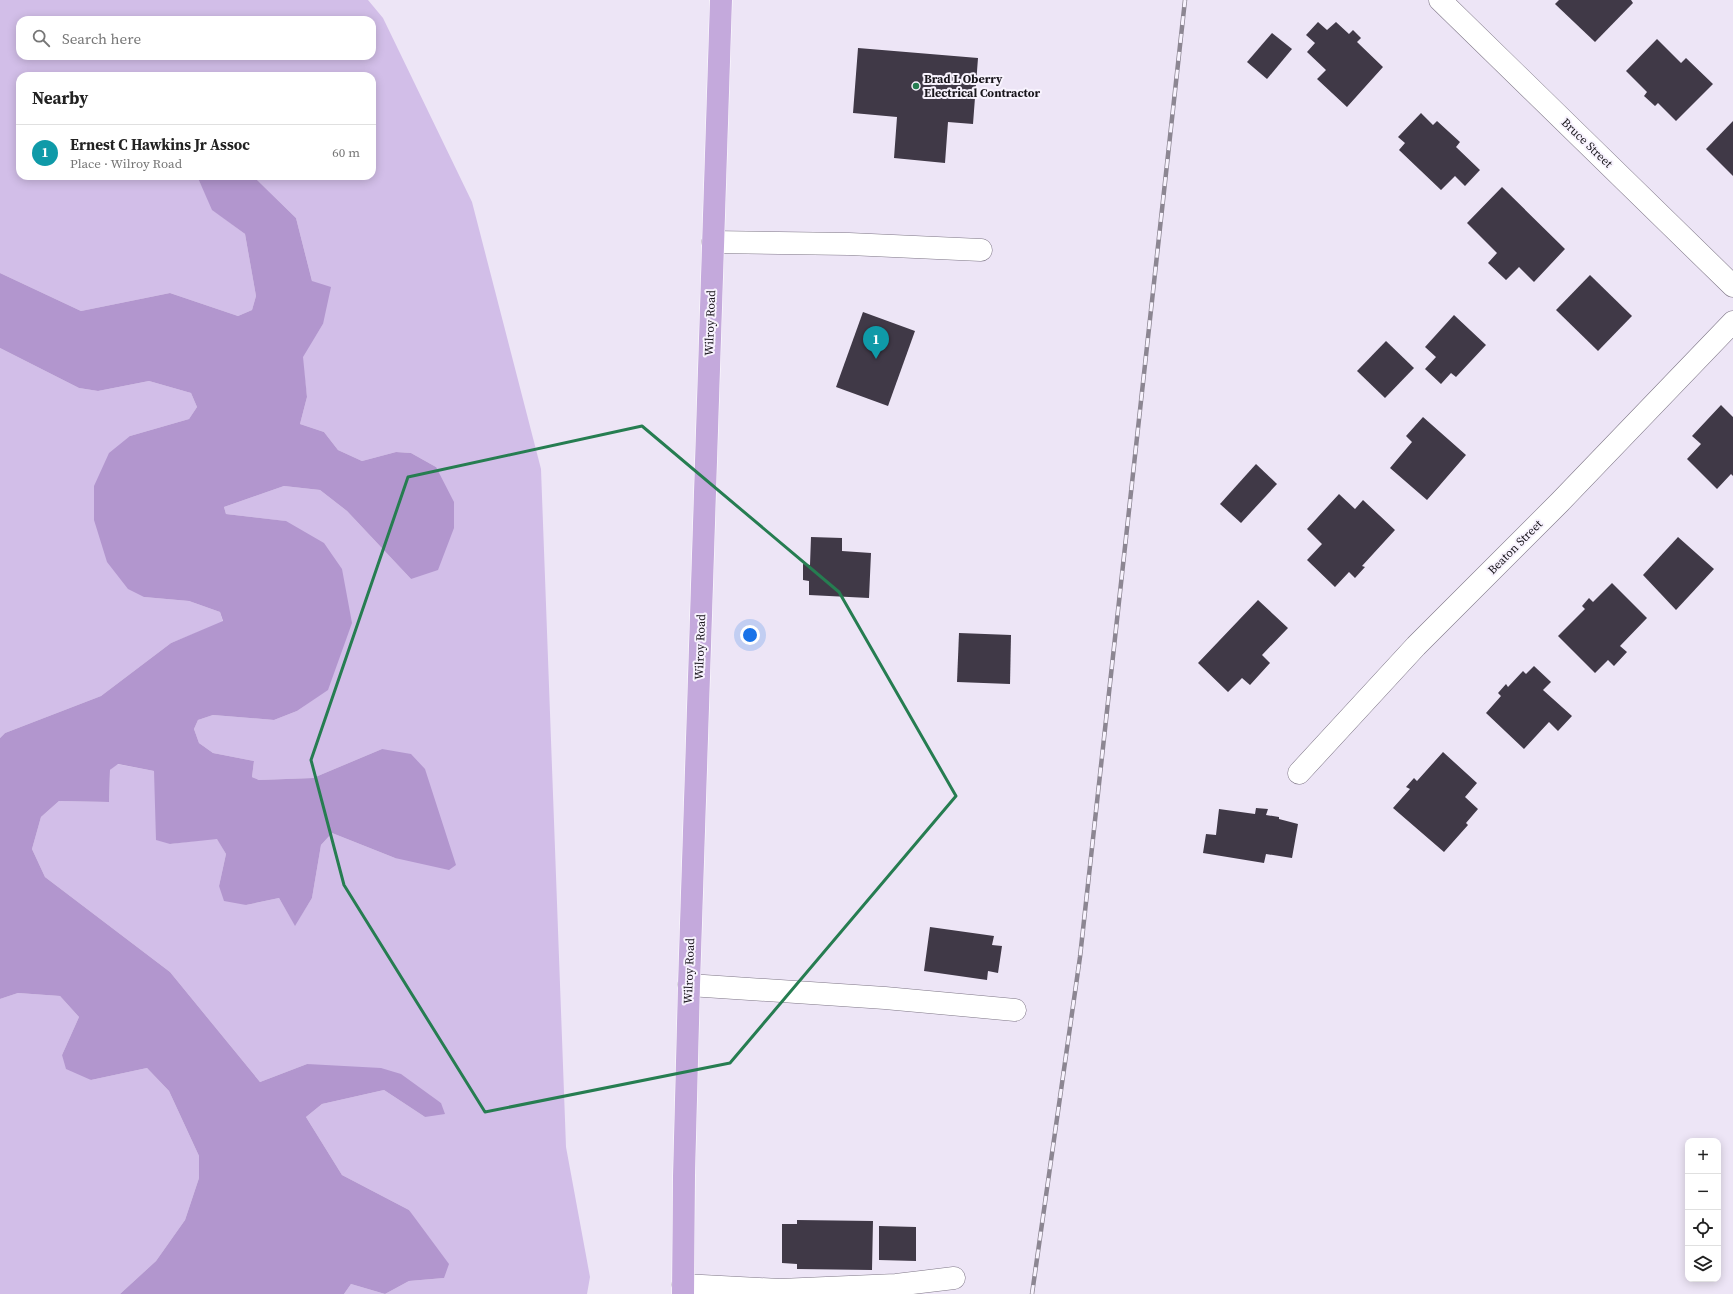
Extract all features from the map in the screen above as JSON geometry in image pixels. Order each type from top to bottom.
[{"type":"main road","name":"Wilroy Road","points":[[683,1290],[684,1176],[689,984],[721,0]]},
{"type":"street","name":"Bruce Street","points":[[1440,0],[1733,286]]},
{"type":"street","points":[[712,242],[849,244],[981,250]]},
{"type":"street","name":"Beaton Street","points":[[1299,773],[1416,646],[1560,502],[1733,322]]},
{"type":"street","points":[[689,984],[885,998],[1015,1010]]},
{"type":"street","points":[[683,1290],[780,1290],[896,1285],[954,1278]]},
{"type":"highlighted area","points":[[642,426],[839,592],[956,796],[730,1063],[485,1112],[344,885],[311,760],[408,477]]},
{"type":"shaded area","points":[[0,0],[368,0],[383,18],[472,202],[541,469],[566,1147],[590,1277],[587,1294],[385,1294],[409,1281],[444,1278],[409,1210],[342,1175],[306,1117],[322,1104],[384,1090],[425,1117],[441,1103],[307,1064],[260,1082],[170,972],[45,877],[32,849],[41,817],[59,801],[109,802],[110,770],[117,764],[154,771],[170,844],[217,838],[226,854],[219,886],[246,905],[279,898],[295,925],[312,898],[321,845],[332,833],[395,858],[382,749],[313,778],[259,780],[252,777],[254,761],[213,753],[199,743],[194,729],[198,720],[213,715],[274,720],[297,711],[328,689],[285,521],[226,514],[224,507],[284,486],[320,490],[347,511],[411,579],[436,467],[411,453],[396,452],[362,461],[338,450],[324,432],[300,424],[307,397],[302,357],[323,324],[296,218],[257,180],[376,180],[376,72],[16,72],[16,180],[199,180],[213,210],[245,234],[256,296],[252,310],[238,316],[170,293],[81,311],[0,273]]},
{"type":"shaded area","points":[[199,180],[257,180],[296,218],[312,281],[331,287],[323,324],[303,357],[307,397],[300,424],[324,432],[338,450],[362,461],[396,452],[411,453],[436,467],[454,502],[454,528],[438,570],[411,579],[347,511],[320,490],[284,486],[224,507],[226,514],[286,521],[324,543],[342,569],[352,623],[328,690],[297,711],[274,720],[213,715],[198,720],[194,729],[199,743],[213,753],[254,761],[252,777],[259,780],[313,778],[382,749],[411,754],[425,769],[456,865],[449,870],[395,858],[332,833],[321,845],[312,898],[295,926],[279,898],[246,905],[224,901],[219,886],[226,854],[217,839],[170,844],[156,840],[154,771],[118,764],[110,770],[109,802],[59,801],[41,817],[32,849],[45,877],[170,972],[260,1082],[307,1064],[381,1068],[401,1074],[441,1103],[445,1114],[425,1117],[384,1090],[322,1104],[306,1117],[342,1175],[409,1210],[449,1264],[444,1278],[409,1281],[385,1294],[351,1284],[344,1294],[120,1294],[156,1261],[185,1220],[199,1178],[199,1156],[169,1091],[147,1068],[91,1080],[66,1069],[62,1055],[79,1017],[60,996],[18,993],[0,999],[0,738],[5,733],[101,696],[171,643],[223,621],[220,612],[189,601],[144,597],[128,589],[107,562],[94,520],[94,486],[109,453],[130,436],[189,419],[197,407],[191,393],[149,381],[98,391],[79,388],[0,348],[0,273],[81,311],[170,293],[238,316],[252,310],[256,296],[245,234],[212,210]]},
{"type":"shaded area","points":[[0,348],[79,388],[98,391],[149,381],[191,393],[197,407],[189,419],[130,436],[144,597],[189,601],[220,612],[223,622],[171,643],[101,696],[5,733],[0,738]]},
{"type":"shaded area","points":[[18,993],[60,996],[79,1017],[62,1055],[91,1080],[147,1068],[169,1091],[199,1156],[199,1178],[185,1220],[156,1261],[120,1294],[0,1294],[0,999]]},
{"type":"shaded area","points":[[351,1284],[385,1294],[344,1294]]},
{"type":"building","points":[[1559,0],[1631,0],[1633,3],[1595,42],[1555,4]]},
{"type":"building","points":[[1318,22],[1327,30],[1336,22],[1349,34],[1353,30],[1361,38],[1357,42],[1383,67],[1347,107],[1317,79],[1326,70],[1307,52],[1315,43],[1306,35]]},
{"type":"building","points":[[1272,33],[1292,49],[1267,79],[1247,62]]},
{"type":"building","points":[[1657,39],[1681,63],[1686,58],[1713,84],[1676,121],[1658,103],[1655,106],[1644,96],[1647,92],[1626,71]]},
{"type":"building","name":"Brad L Oberry Electrical Contractor","points":[[858,48],[978,58],[973,124],[948,122],[945,163],[894,158],[897,117],[853,113]]},
{"type":"building","points":[[1421,113],[1433,125],[1437,121],[1460,142],[1456,147],[1480,170],[1465,186],[1455,176],[1441,190],[1399,150],[1405,143],[1398,137]]},
{"type":"building","points":[[1733,121],[1733,176],[1706,149]]},
{"type":"building","points":[[1502,187],[1565,249],[1534,282],[1519,267],[1506,280],[1488,263],[1497,253],[1467,223]]},
{"type":"building","points":[[1590,275],[1632,316],[1598,351],[1556,310]]},
{"type":"building","points":[[863,312],[915,331],[888,406],[836,387]]},
{"type":"building","points":[[1454,315],[1486,345],[1456,377],[1451,373],[1441,384],[1425,369],[1436,357],[1425,347]]},
{"type":"building","points":[[1386,341],[1414,368],[1385,398],[1357,371]]},
{"type":"building","points":[[1721,405],[1733,417],[1733,476],[1731,474],[1717,489],[1687,459],[1701,444],[1692,436]]},
{"type":"building","points":[[1423,417],[1466,455],[1427,500],[1390,468],[1412,442],[1406,436]]},
{"type":"building","points":[[1256,464],[1277,484],[1241,523],[1220,504]]},
{"type":"building","points":[[1339,494],[1355,509],[1363,500],[1395,530],[1362,566],[1365,567],[1355,578],[1349,572],[1335,587],[1307,560],[1322,544],[1307,529]]},
{"type":"building","points":[[811,537],[842,538],[842,551],[871,553],[869,598],[809,595],[809,581],[803,580],[803,564],[810,565]]},
{"type":"building","points":[[1678,537],[1714,569],[1676,610],[1643,575]]},
{"type":"building","points":[[1612,583],[1647,618],[1620,646],[1627,652],[1614,666],[1608,660],[1595,673],[1558,636],[1585,609],[1582,606],[1589,598],[1593,602]]},
{"type":"building","points":[[1258,600],[1288,628],[1262,655],[1270,663],[1250,685],[1242,678],[1228,692],[1198,663]]},
{"type":"building","points":[[959,633],[1011,635],[1010,684],[957,682]]},
{"type":"building","points":[[1534,666],[1551,682],[1543,690],[1572,716],[1558,731],[1549,722],[1524,749],[1486,713],[1501,696],[1498,693],[1506,684],[1508,687],[1523,671],[1526,674]]},
{"type":"building","points":[[1443,752],[1477,783],[1465,797],[1478,809],[1466,823],[1468,825],[1444,852],[1393,808],[1410,789],[1406,787],[1414,778],[1417,781]]},
{"type":"building","points":[[1256,808],[1268,809],[1266,815],[1279,817],[1279,819],[1298,824],[1292,858],[1266,854],[1264,863],[1203,853],[1206,834],[1216,835],[1219,809],[1255,814]]},
{"type":"building","points":[[930,927],[994,936],[992,945],[1002,946],[998,973],[988,971],[987,980],[924,971]]},
{"type":"building","points":[[797,1220],[873,1221],[872,1270],[797,1269],[797,1264],[782,1263],[782,1224],[797,1224]]},
{"type":"building","points":[[879,1226],[916,1227],[916,1261],[879,1260]]},
{"type":"railway","points":[[1032,1294],[1080,957],[1185,0]]},
{"type":"place","name":"Brad L Oberry Electrical Contractor","points":[[916,86]]},
{"type":"place","name":"Ernest C Hawkins Jr Assoc","points":[[876,359]]}]
